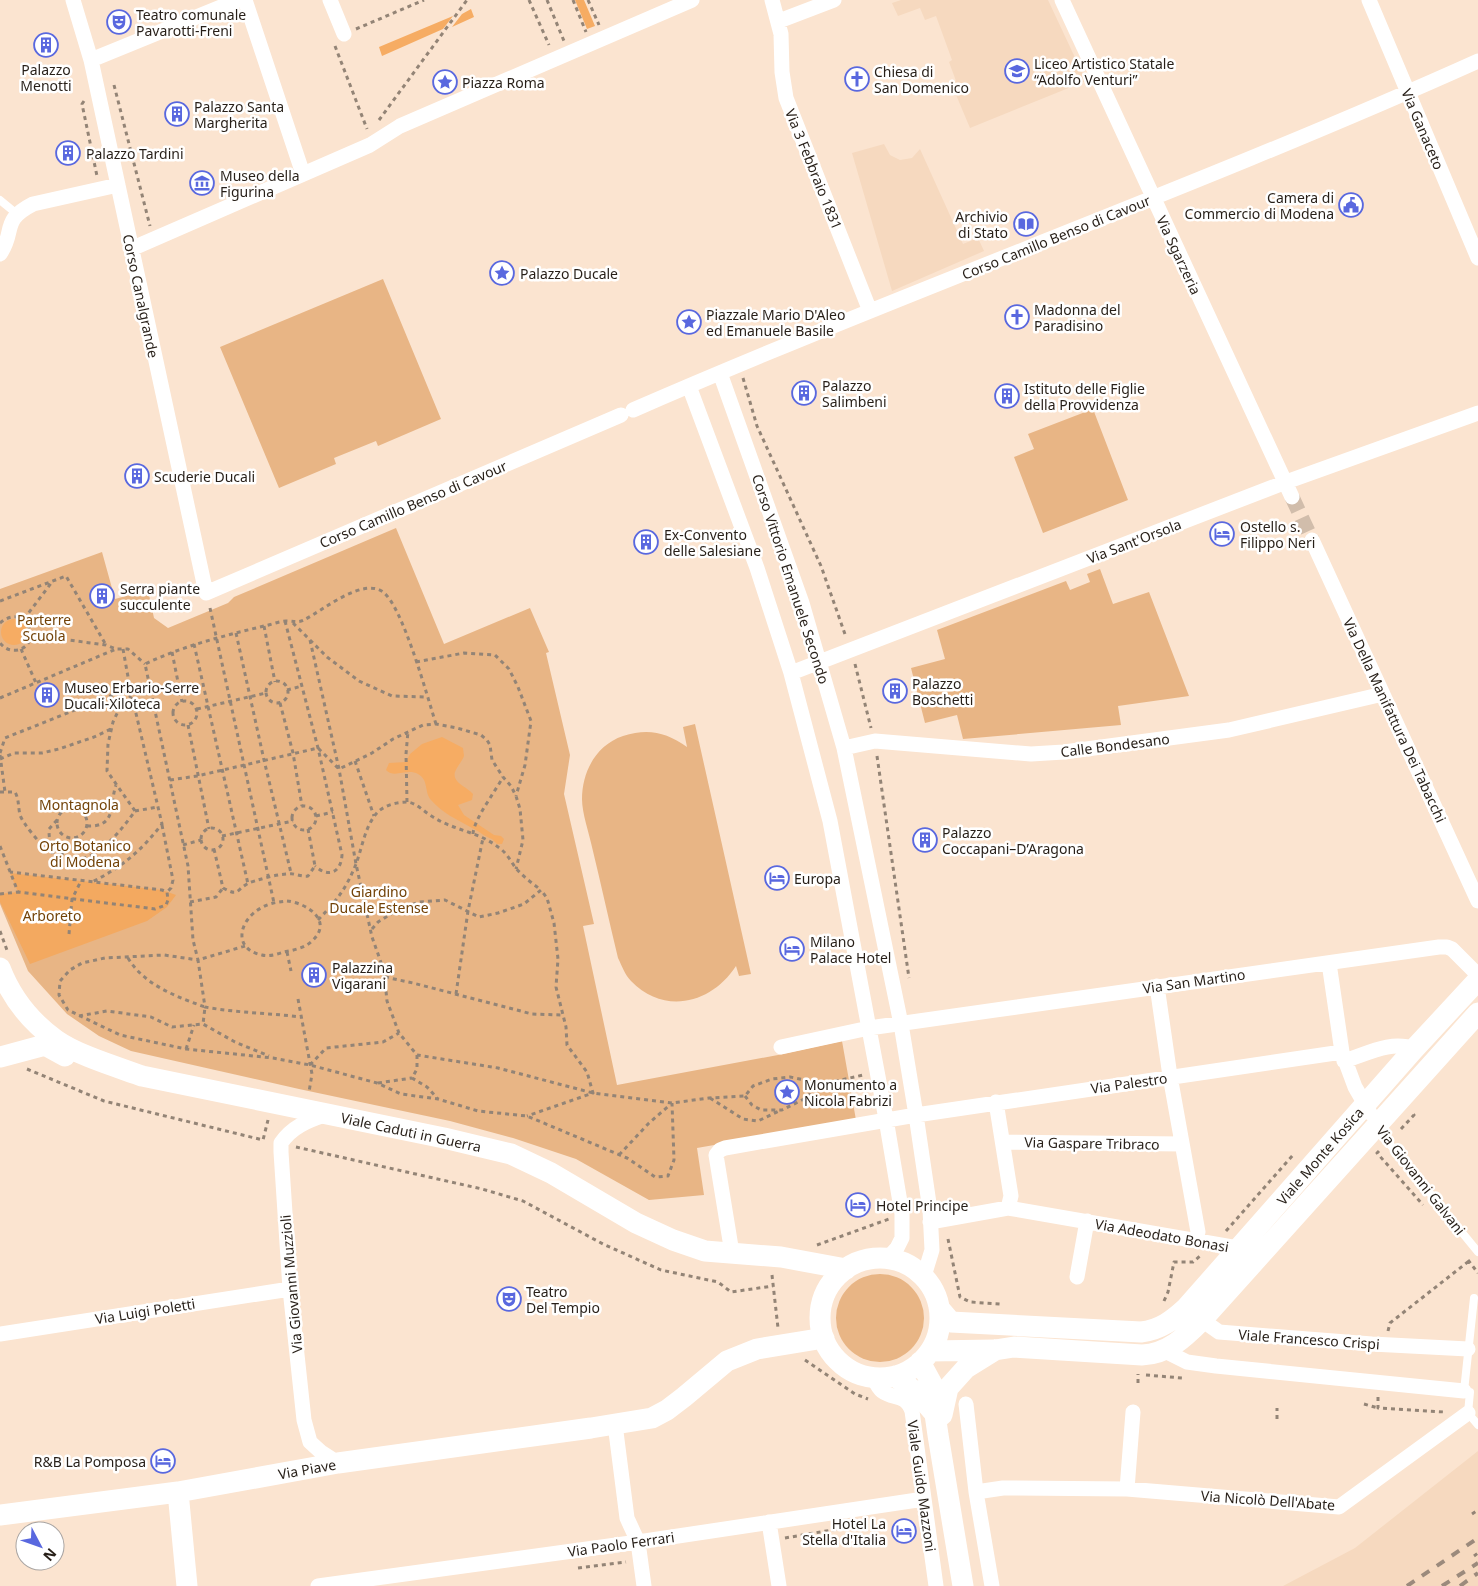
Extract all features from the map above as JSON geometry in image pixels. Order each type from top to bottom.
[{"type":"main road","name":"Viale Caduti in Guerra","points":[[0,968],[7,986],[21,1006],[43,1030],[58,1042],[100,1061],[142,1076],[444,1138],[511,1154],[551,1173],[636,1223],[673,1240],[705,1251],[781,1257],[846,1269]]},
{"type":"main road","name":"Viale Monte Kosica","points":[[939,1308],[951,1322],[1141,1332],[1159,1328],[1186,1308],[1414,1049],[1478,980]]},
{"type":"main road","name":"Viale Monte Kosica","points":[[1202,1320],[1478,1013]]},
{"type":"main road","points":[[2,1056],[45,1045],[83,1064],[102,1070],[142,1076]]},
{"type":"main road","points":[[888,1258],[906,1263],[924,1276],[932,1287],[939,1308],[938,1332],[925,1356],[905,1372],[895,1376],[873,1377],[861,1374],[840,1362],[828,1348],[820,1319],[824,1298],[831,1283],[846,1269],[868,1259],[888,1258]]},
{"type":"main road","points":[[925,1356],[1014,1347],[1153,1355],[1182,1339],[1202,1320]]},
{"type":"main road","name":"Via Piave","points":[[0,1515],[178,1492],[338,1464],[652,1418],[684,1397],[727,1361],[757,1349],[824,1338]]},
{"type":"main road","points":[[938,1435],[948,1388],[966,1368],[995,1350]]},
{"type":"main road","name":"Viale Guido Mazzoni","points":[[925,1356],[937,1401],[938,1435],[963,1586]]},
{"type":"main road","name":"Viale Guido Mazzoni","points":[[895,1376],[918,1394],[936,1414]]},
{"type":"main road","points":[[178,1492],[188,1584]]},
{"type":"street","name":"Corso Canalgrande","points":[[73,0],[91,60],[206,592]]},
{"type":"street","points":[[91,60],[238,0]]},
{"type":"street","points":[[245,0],[303,174]]},
{"type":"street","points":[[330,0],[344,34]]},
{"type":"street","points":[[131,249],[370,145],[400,126],[692,0]]},
{"type":"street","name":"Via 3 Febbraio 1831","points":[[772,0],[781,34],[782,72],[786,98],[870,311]]},
{"type":"street","points":[[779,21],[834,0]]},
{"type":"street","name":"Via Sgarzeria","points":[[1062,0],[1152,198],[1286,482]]},
{"type":"street","name":"Via Ganaceto","points":[[1369,0],[1478,258]]},
{"type":"street","name":"Corso Camillo Benso di Cavour","points":[[206,592],[720,373],[1152,198],[1478,61]]},
{"type":"street","points":[[0,254],[4,248],[10,222],[17,214],[33,204],[118,185]]},
{"type":"street","name":"Corso Vittorio Emanuele Secondo","points":[[720,373],[802,603],[844,748],[901,1024],[916,1114],[938,1220],[924,1276]]},
{"type":"street","name":"Corso Vittorio Emanuele Secondo","points":[[689,386],[757,568],[791,674],[830,821],[902,1214],[902,1238],[897,1248],[888,1258]]},
{"type":"street","name":"Via Sant'Orsola","points":[[791,674],[1286,482],[1478,413]]},
{"type":"street","points":[[1286,482],[1292,497]]},
{"type":"street","name":"Via Della Manifattura Dei Tabacchi","points":[[1312,540],[1478,901]]},
{"type":"street","name":"Calle Bondesano","points":[[844,748],[875,741],[1031,754],[1228,730],[1383,694]]},
{"type":"street","name":"Via San Martino","points":[[901,1024],[1157,986],[1447,947],[1456,952],[1478,975]]},
{"type":"street","name":"Via Giovanni Galvani","points":[[1329,963],[1343,1057],[1355,1087],[1377,1124]]},
{"type":"street","points":[[1157,986],[1170,1076],[1198,1232]]},
{"type":"street","points":[[781,1046],[869,1028],[901,1024]]},
{"type":"street","name":"Via Palestro","points":[[916,1114],[1170,1076],[1343,1057],[1392,1046],[1408,1046],[1414,1049]]},
{"type":"street","points":[[996,1102],[1011,1196],[1008,1208]]},
{"type":"street","points":[[732,1253],[716,1155],[720,1150],[916,1114]]},
{"type":"street","points":[[281,1143],[296,1127],[325,1115]]},
{"type":"street","name":"Via Gaspare Tribraco","points":[[1003,1142],[1182,1144]]},
{"type":"street","name":"Via Giovanni Muzzioli","points":[[281,1143],[290,1289],[304,1420],[310,1442],[338,1464]]},
{"type":"street","name":"Via Adeodato Bonasi","points":[[938,1220],[1008,1208],[1238,1248]]},
{"type":"street","name":"Via Adeodato Bonasi","points":[[1077,1277],[1087,1221]]},
{"type":"street","name":"Via Luigi Poletti","points":[[0,1334],[290,1289]]},
{"type":"street","name":"Viale Francesco Crispi","points":[[1202,1320],[1219,1332],[1384,1344],[1472,1343]]},
{"type":"street","points":[[1165,1350],[1187,1362],[1216,1366],[1470,1391]]},
{"type":"street","name":"Viale Guido Mazzoni","points":[[873,1377],[882,1391],[904,1399],[910,1406],[914,1422],[936,1586]]},
{"type":"street","points":[[966,1404],[976,1492],[992,1586]]},
{"type":"street","points":[[1127,1488],[1133,1412]]},
{"type":"street","name":"Via Nicolò Dell'Abate","points":[[976,1492],[1002,1488],[1127,1488],[1339,1507],[1473,1419]]},
{"type":"street","points":[[615,1424],[627,1518],[638,1542],[644,1586]]},
{"type":"street","name":"Via Paolo Ferrari","points":[[318,1586],[638,1542],[924,1499]]},
{"type":"street","points":[[769,1522],[778,1586]]},
{"type":"lane","points":[[0,200],[17,214]]},
{"type":"lane","name":"Via Giovanni Galvani","points":[[1377,1124],[1388,1142],[1478,1252]]},
{"type":"lane","points":[[1473,1419],[1470,1391],[1474,1298]]},
{"type":"path","points":[[424,0],[332,38],[369,134],[467,0]]},
{"type":"path","points":[[529,0],[554,60]]},
{"type":"path","points":[[546,0],[569,53]]},
{"type":"path","points":[[573,0],[598,41]]},
{"type":"path","points":[[588,0],[598,41]]},
{"type":"path","points":[[113,82],[154,239]]},
{"type":"path","points":[[86,99],[82,104],[99,189]]},
{"type":"path","points":[[0,601],[66,576],[106,645]]},
{"type":"path","points":[[24,619],[53,581]]},
{"type":"path","points":[[145,664],[194,644],[285,621],[302,621],[357,589],[374,588],[382,591],[391,602],[405,630],[436,724]]},
{"type":"path","points":[[206,592],[274,903]]},
{"type":"path","points":[[0,623],[6,618],[15,616],[24,619],[30,626],[31,635],[28,643],[21,649],[12,650],[0,643]]},
{"type":"path","points":[[285,621],[318,748],[342,855],[342,862],[336,871],[324,872],[315,866],[308,830]]},
{"type":"path","points":[[293,622],[327,657],[359,681],[392,696],[427,697]]},
{"type":"path","points":[[264,626],[275,682]]},
{"type":"path","points":[[236,633],[291,873]]},
{"type":"path","points":[[31,635],[106,645],[116,649],[128,649],[145,664],[188,866],[193,940],[205,1007],[204,1024]]},
{"type":"path","points":[[310,640],[339,769],[356,864],[371,930],[385,977],[387,1001],[399,1033],[417,1055],[498,1068],[593,1093],[672,1103],[744,1096],[753,1086],[772,1079],[790,1077],[805,1080],[815,1086]]},
{"type":"path","points":[[194,644],[248,884]]},
{"type":"path","points":[[0,652],[4,647]]},
{"type":"path","points":[[21,649],[36,683]]},
{"type":"path","points":[[0,698],[116,649]]},
{"type":"path","points":[[123,650],[173,880],[171,888],[167,892]]},
{"type":"path","points":[[172,652],[182,702]]},
{"type":"path","points":[[416,662],[464,653],[495,655],[509,669],[518,687],[530,721],[526,765],[516,796]]},
{"type":"path","points":[[275,682],[282,683],[287,690],[286,698],[280,703],[271,702],[266,693],[270,684],[275,682]]},
{"type":"path","points":[[287,690],[302,686]]},
{"type":"path","points":[[5,792],[0,756],[5,738],[130,688]]},
{"type":"path","points":[[196,709],[266,693]]},
{"type":"path","points":[[132,696],[120,707],[111,728],[108,744],[108,771],[135,811]]},
{"type":"path","points":[[182,702],[189,702],[196,709],[196,717],[191,723],[180,724],[174,718],[176,706],[182,702]]},
{"type":"path","points":[[280,703],[293,754],[302,806]]},
{"type":"path","points":[[188,724],[209,829]]},
{"type":"path","points":[[339,769],[372,753],[408,731],[423,725],[436,724],[481,735],[490,746],[492,760],[516,796],[522,824],[523,840],[516,869]]},
{"type":"path","points":[[0,756],[14,753],[42,753],[59,749],[94,737],[111,728]]},
{"type":"path","points":[[407,802],[406,762],[408,731]]},
{"type":"path","points":[[318,748],[339,769]]},
{"type":"path","points":[[170,780],[197,776],[318,748]]},
{"type":"path","points":[[354,762],[374,816]]},
{"type":"path","points":[[473,834],[476,822],[503,777]]},
{"type":"path","points":[[87,826],[97,826],[106,823],[110,815],[116,785]]},
{"type":"path","points":[[0,792],[15,792],[18,797],[20,816],[50,853],[57,851]]},
{"type":"path","points":[[318,920],[342,894],[356,864],[374,816],[390,805],[407,802],[414,804],[448,825],[483,838],[500,848],[516,869],[541,890],[547,898],[554,923],[558,959],[556,987],[562,1004],[567,1045],[581,1061],[587,1072],[593,1093]]},
{"type":"path","points":[[302,806],[310,808],[316,816],[314,825],[308,830],[297,827],[293,821],[296,810],[302,806]]},
{"type":"path","points":[[57,820],[57,827],[61,833],[67,837],[74,838],[86,830],[85,815],[80,810],[74,808],[66,809],[60,813],[49,829],[49,842],[57,851],[73,859],[91,856],[119,832],[135,811],[158,807]]},
{"type":"path","points":[[316,816],[333,812]]},
{"type":"path","points":[[222,836],[293,821]]},
{"type":"path","points":[[92,882],[125,863],[148,842],[162,824]]},
{"type":"path","points":[[201,840],[203,833],[209,829],[216,829],[222,836]]},
{"type":"path","points":[[201,840],[207,848],[214,849],[220,846],[222,836]]},
{"type":"path","points":[[456,994],[468,911],[483,838]]},
{"type":"path","points":[[183,844],[201,840]]},
{"type":"path","points":[[0,846],[18,892]]},
{"type":"path","points":[[214,849],[223,888]]},
{"type":"path","points":[[223,888],[231,892],[237,892],[248,884],[269,877],[291,873],[297,876],[308,876],[315,866]]},
{"type":"path","points":[[10,872],[167,892]]},
{"type":"path","points":[[69,934],[72,899],[81,880]]},
{"type":"path","points":[[190,902],[216,897],[223,888]]},
{"type":"path","points":[[371,930],[378,922],[399,909],[420,902],[445,900],[479,917],[524,904],[541,890]]},
{"type":"path","points":[[0,894],[18,892],[155,909],[166,905],[168,900],[167,892]]},
{"type":"path","points":[[287,901],[303,904],[310,908],[318,920],[319,932],[314,939],[303,947],[263,956],[251,951],[246,946],[242,940],[241,932],[248,918],[261,908],[274,903],[287,901]]},
{"type":"path","points":[[246,946],[198,960],[164,955],[105,958],[82,963],[70,970],[60,981],[58,995],[68,1010],[120,1035],[186,1049],[273,1058],[310,1065],[377,1083],[401,1094],[438,1099],[478,1111],[527,1116],[604,1147],[627,1158],[655,1177],[668,1176],[674,1160],[672,1103]]},
{"type":"path","points":[[287,952],[291,971]]},
{"type":"path","points":[[128,957],[133,966],[142,975],[158,986],[171,994],[205,1007],[234,1013],[271,1014],[301,1018]]},
{"type":"path","points":[[385,977],[532,1014],[563,1015]]},
{"type":"path","points":[[298,999],[312,1074],[308,1096]]},
{"type":"path","points":[[78,1016],[107,1011],[151,1017],[172,1026],[204,1024],[235,1042],[273,1058]]},
{"type":"path","points":[[186,1049],[194,1025]]},
{"type":"path","points":[[310,1065],[326,1048],[383,1042],[399,1033]]},
{"type":"path","points":[[412,1078],[416,1069],[417,1055]]},
{"type":"path","points":[[2,1056],[16,1065],[104,1101],[263,1140],[482,1189],[523,1201],[603,1244],[661,1270],[718,1282],[731,1292],[773,1286],[780,1344]]},
{"type":"path","points":[[710,1098],[744,1119],[758,1120],[808,1097],[815,1086],[877,1071]]},
{"type":"path","points":[[377,1083],[412,1078],[426,1087],[438,1099]]},
{"type":"path","points":[[527,1116],[593,1093]]},
{"type":"path","points":[[744,1096],[752,1105],[761,1110],[782,1110]]},
{"type":"path","points":[[263,1140],[272,1102]]},
{"type":"path","points":[[619,1155],[649,1122],[672,1103]]},
{"type":"path","points":[[1162,1305],[1168,1292],[1174,1262],[1193,1262],[1296,1153]]},
{"type":"path","points":[[812,1247],[902,1214]]},
{"type":"path","points":[[938,1220],[960,1297],[970,1302],[1006,1304]]},
{"type":"path","points":[[1384,1344],[1390,1323],[1469,1261],[1478,1272]]},
{"type":"path","points":[[801,1359],[808,1361],[855,1394],[874,1400]]},
{"type":"path","points":[[1138,1374],[1138,1383]]},
{"type":"path","points":[[1378,1408],[1380,1383]]},
{"type":"path","points":[[1364,1404],[1378,1408],[1473,1419]]},
{"type":"path","points":[[1276,1419],[1277,1408]]},
{"type":"path","points":[[1472,1514],[1478,1510]]},
{"type":"shaded area","points":[[575,0],[584,0],[595,26],[587,29]]},
{"type":"shaded area","name":"Liceo Artistico Statale “Adolfo Venturi”","points":[[901,0],[1048,0],[1086,81],[970,128],[951,83],[956,81],[949,62],[952,60],[936,16],[925,20],[920,8],[898,16],[892,3]]},
{"type":"shaded area","points":[[471,9],[474,17],[452,27],[462,14]]},
{"type":"shaded area","points":[[453,16],[443,29],[382,56],[379,47]]},
{"type":"shaded area","points":[[884,144],[890,155],[900,160],[912,158],[920,149],[963,244],[978,238],[984,251],[892,291],[852,153]]},
{"type":"shaded area","points":[[14,619],[23,623],[27,632],[23,641],[14,645],[5,641],[1,632],[5,623]]},
{"type":"shaded area","points":[[442,737],[463,748],[464,756],[455,772],[455,776],[458,782],[473,794],[472,800],[458,805],[464,815],[494,835],[501,836],[504,839],[502,844],[497,844],[492,839],[440,809],[429,797],[424,779],[418,774],[409,772],[393,774],[386,770],[389,763],[406,762],[410,754],[422,744]]},
{"type":"shaded area","points":[[1478,1451],[1478,1586],[1283,1586],[1355,1548]]},
{"type":"green space","points":[[383,279],[441,419],[378,446],[376,441],[334,458],[336,464],[279,488],[220,347]]},
{"type":"green space","points":[[1093,409],[1128,500],[1043,533],[1014,457],[1034,449],[1028,434]]},
{"type":"green space","name":"Giardino Ducale Estense","points":[[396,528],[444,644],[530,608],[549,652],[546,653],[570,755],[564,794],[594,924],[583,926],[617,1085],[842,1041],[856,1120],[697,1148],[704,1195],[649,1200],[576,1159],[513,1138],[450,1121],[131,1051],[99,1036],[67,1014],[28,971],[0,904],[0,589],[102,552],[115,599],[148,590],[154,618],[168,628],[228,603],[234,597]]},
{"type":"green space","points":[[1100,569],[1113,604],[1149,592],[1189,696],[1118,706],[1121,725],[963,739],[957,715],[925,723],[911,668],[945,659],[937,630],[1066,581],[1070,590],[1090,582],[1087,574]]},
{"type":"green space","points":[[695,724],[751,974],[739,976],[736,966],[726,979],[714,989],[701,996],[673,1001],[658,999],[644,992],[629,979],[618,958],[584,817],[582,799],[585,779],[592,761],[613,740],[641,732],[649,732],[672,738],[687,747],[683,727]]},
{"type":"green space","name":"Arboreto","points":[[10,873],[162,890],[176,895],[167,907],[147,921],[30,964],[0,902],[0,894],[18,892]]},
{"type":"green space","points":[[880,1274],[897,1278],[911,1287],[920,1301],[924,1318],[920,1335],[911,1349],[897,1358],[880,1362],[863,1358],[849,1349],[840,1335],[836,1318],[840,1301],[849,1287],[863,1278]]},
{"type":"tunnel","points":[[1292,497],[1312,540]]},
{"type":"railway","points":[[1407,1586],[1478,1538]]},
{"type":"railway","points":[[1442,1586],[1478,1563]]},
{"type":"railway","points":[[1460,1586],[1478,1573]]},
{"type":"place","name":"Teatro comunale Pavarotti-Freni","points":[[119,22]]},
{"type":"place","name":"Palazzo Menotti","points":[[46,45]]},
{"type":"place","name":"Liceo Artistico Statale “Adolfo Venturi”","points":[[1017,71]]},
{"type":"place","name":"Chiesa di San Domenico","points":[[857,79]]},
{"type":"place","name":"Piazza Roma","points":[[445,82]]},
{"type":"place","name":"Palazzo Santa Margherita","points":[[177,114]]},
{"type":"place","name":"Palazzo Tardini","points":[[68,153]]},
{"type":"place","name":"Museo della Figurina","points":[[202,183]]},
{"type":"place","name":"Camera di Commercio di Modena","points":[[1351,205]]},
{"type":"place","name":"Archivio di Stato","points":[[1026,224]]},
{"type":"place","name":"Palazzo Ducale","points":[[502,273]]},
{"type":"place","name":"Madonna del Paradisino","points":[[1017,317]]},
{"type":"place","name":"Piazzale Mario D'Aleo ed Emanuele Basile","points":[[689,322]]},
{"type":"place","name":"Palazzo Salimbeni","points":[[804,393]]},
{"type":"place","name":"Istituto delle Figlie della Provvidenza","points":[[1007,396]]},
{"type":"place","name":"Scuderie Ducali","points":[[137,476]]},
{"type":"place","name":"Ostello s. Filippo Neri","points":[[1222,534]]},
{"type":"place","name":"Ex-Convento delle Salesiane","points":[[646,542]]},
{"type":"place","name":"Serra piante succulente","points":[[102,596]]},
{"type":"place","name":"Palazzo Boschetti","points":[[895,691]]},
{"type":"place","name":"Museo Erbario-Serre Ducali-Xiloteca","points":[[47,695]]},
{"type":"place","name":"Palazzo Coccapani–D’Aragona","points":[[925,840]]},
{"type":"place","name":"Europa","points":[[777,878]]},
{"type":"place","name":"Milano Palace Hotel","points":[[792,949]]},
{"type":"place","name":"Palazzina Vigarani","points":[[314,975]]},
{"type":"place","name":"Monumento a Nicola Fabrizi","points":[[787,1092]]},
{"type":"place","name":"Hotel Principe","points":[[858,1205]]},
{"type":"place","name":"Teatro Del Tempio","points":[[509,1299]]},
{"type":"place","name":"R&B La Pomposa","points":[[163,1461]]},
{"type":"place","name":"Hotel La Stella d'Italia","points":[[904,1531]]},
{"type":"park label","name":"Parterre Scuola","points":[[44,628]]},
{"type":"park label","name":"Montagnola","points":[[79,804]]},
{"type":"park label","name":"Orto Botanico di Modena","points":[[85,854]]}]
